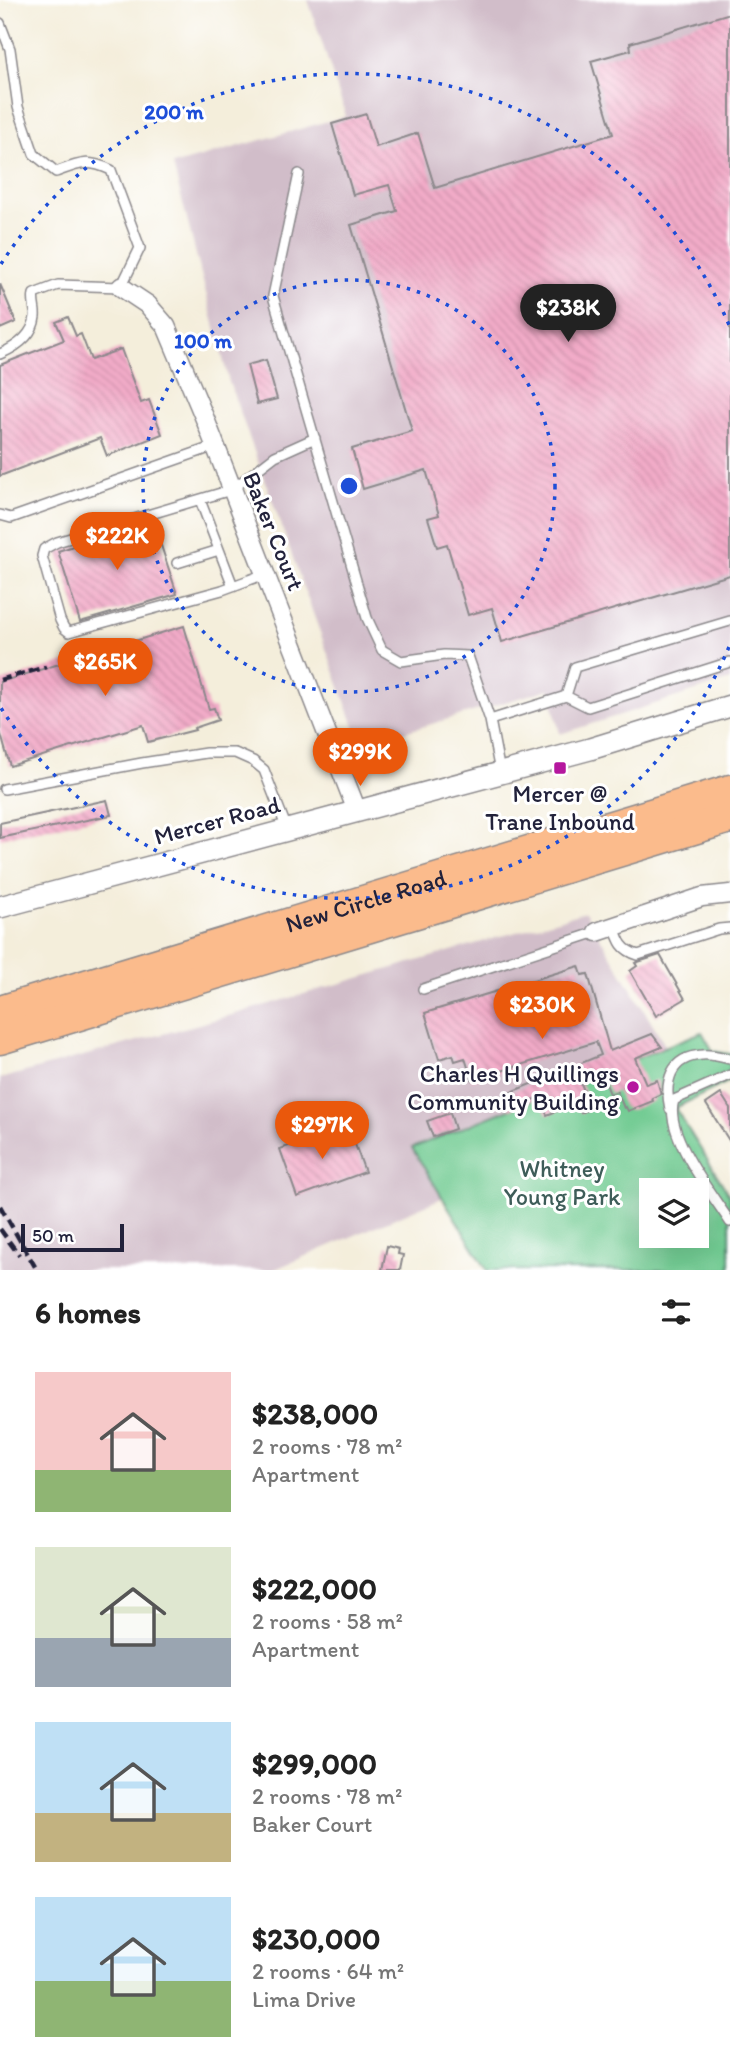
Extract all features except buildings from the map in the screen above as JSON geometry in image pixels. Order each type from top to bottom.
[{"type":"highway","name":"New Circle Road","points":[[0,1011],[730,790]]},
{"type":"highway","name":"New Circle Road","points":[[0,1039],[730,818]]},
{"type":"street","name":"Baker Court","points":[[121,287],[148,305],[166,326],[357,811]]},
{"type":"street","name":"Mercer Road","points":[[0,907],[590,749],[730,706]]},
{"type":"street","points":[[606,929],[702,897],[730,894]]},
{"type":"lane","points":[[0,23],[10,49],[18,107],[34,154],[56,172],[93,162],[111,170],[141,248],[121,287],[71,284],[39,291],[33,297],[35,318],[28,334],[14,347],[0,354]]},
{"type":"lane","points":[[299,174],[273,296],[367,618],[382,650],[401,661],[444,655],[468,656],[490,720],[500,772]]},
{"type":"lane","points":[[265,574],[233,586],[69,632],[60,620],[42,555],[48,545],[231,490],[275,456],[315,438]]},
{"type":"lane","points":[[0,515],[11,518],[215,446]]},
{"type":"lane","points":[[200,500],[233,586]]},
{"type":"lane","points":[[177,563],[219,550]]},
{"type":"lane","points":[[566,696],[575,667],[730,621]]},
{"type":"lane","points":[[490,720],[566,696],[588,706],[730,662]]},
{"type":"lane","points":[[4,789],[206,753],[235,753],[253,761],[264,770],[287,829]]},
{"type":"lane","points":[[423,989],[606,929],[626,951],[638,955],[719,929],[730,928]]},
{"type":"lane","points":[[730,1059],[698,1055],[675,1065],[668,1079],[668,1098],[675,1130],[684,1150],[730,1222]]},
{"type":"lane","points":[[670,1110],[674,1100],[730,1075]]},
{"type":"shaded area","points":[[308,0],[730,0],[730,680],[560,734],[549,689],[361,745],[229,382],[173,165],[346,116]]},
{"type":"shaded area","points":[[585,912],[666,1047],[412,1147],[442,1198],[273,1270],[0,1270],[0,1079],[239,1013]]},
{"type":"green space","name":"Whitney Young Park","points":[[702,1032],[713,1051],[730,1054],[730,1081],[675,1108],[730,1196],[730,1270],[487,1270],[412,1148]]},
{"type":"railway","points":[[0,680],[46,667]]},
{"type":"railway","points":[[0,1206],[37,1270]]},
{"type":"railway","points":[[0,1229],[19,1255]]},
{"type":"place","name":"Mercer @ Trane Inbound","points":[[560,768]]},
{"type":"place","name":"Charles H Quillings Community Building","points":[[633,1087]]}]
